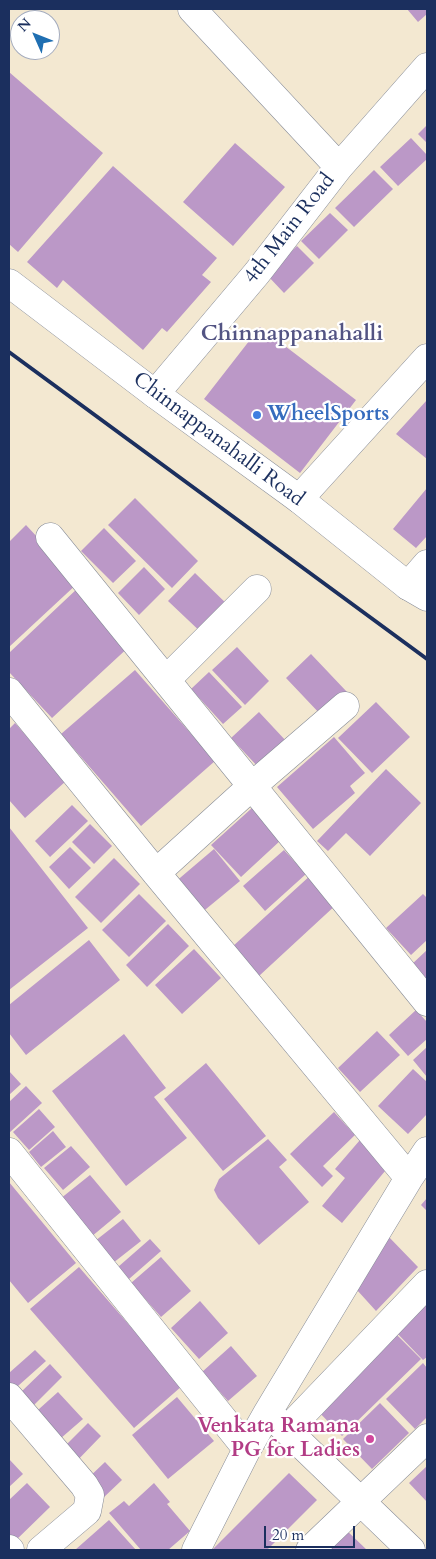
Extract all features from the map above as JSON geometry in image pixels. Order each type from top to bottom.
[{"type":"street","points":[[192,9],[339,167]]},
{"type":"street","name":"4th Main Road","points":[[155,394],[257,273],[339,167],[427,67]]},
{"type":"street","name":"Chinnappanahalli Road","points":[[9,283],[155,394],[299,499],[418,592]]},
{"type":"street","points":[[299,499],[427,358]]},
{"type":"street","points":[[50,537],[427,1002]]},
{"type":"street","points":[[418,592],[427,564]]},
{"type":"street","points":[[166,680],[257,589]]},
{"type":"street","points":[[9,692],[156,873],[409,1178]]},
{"type":"street","points":[[156,873],[252,786],[345,706]]},
{"type":"street","points":[[278,1421],[409,1178],[427,1151]]},
{"type":"street","points":[[9,1152],[247,1449]]},
{"type":"street","points":[[196,1550],[247,1449],[427,1284]]},
{"type":"street","points":[[9,1398],[84,1485],[90,1495],[87,1511],[41,1550]]},
{"type":"street","points":[[278,1421],[411,1550]]},
{"type":"street","points":[[310,1550],[427,1438]]},
{"type":"building","points":[[407,9],[427,9],[427,14],[418,22]]},
{"type":"building","points":[[9,72],[103,153],[18,252],[9,244]]},
{"type":"building","points":[[427,125],[427,143],[418,134]]},
{"type":"building","points":[[411,138],[427,155],[427,159],[398,186],[380,167]]},
{"type":"building","points":[[235,143],[285,187],[233,246],[183,202]]},
{"type":"building","points":[[113,166],[217,258],[202,275],[211,282],[167,332],[162,328],[143,350],[63,280],[57,288],[27,262]]},
{"type":"building","points":[[374,170],[393,189],[354,227],[335,208]]},
{"type":"building","points":[[330,213],[348,230],[319,259],[301,241]]},
{"type":"building","points":[[297,246],[314,263],[284,293],[267,275]]},
{"type":"building","points":[[260,327],[356,400],[300,473],[204,399]]},
{"type":"building","points":[[427,400],[427,459],[396,434]]},
{"type":"building","points":[[427,488],[427,536],[416,548],[393,529]]},
{"type":"building","points":[[135,498],[198,561],[172,588],[108,525]]},
{"type":"building","points":[[26,525],[79,582],[9,647],[9,542]]},
{"type":"building","points":[[104,528],[136,561],[113,583],[81,551]]},
{"type":"building","points":[[144,567],[165,589],[139,615],[118,593]]},
{"type":"building","points":[[195,573],[233,610],[206,637],[168,601]]},
{"type":"building","points":[[79,587],[132,644],[52,718],[9,672],[9,653]]},
{"type":"building","points":[[237,647],[269,681],[245,705],[212,670]]},
{"type":"building","points":[[311,654],[347,692],[322,716],[286,678]]},
{"type":"building","points":[[135,670],[215,761],[141,826],[61,734]]},
{"type":"building","points":[[209,672],[242,707],[223,724],[191,689]]},
{"type":"building","points":[[376,702],[410,737],[372,773],[338,738]]},
{"type":"building","points":[[259,712],[287,742],[259,768],[231,738]]},
{"type":"building","points":[[15,723],[66,781],[25,818],[9,800],[9,729]]},
{"type":"building","points":[[334,737],[365,773],[350,786],[355,793],[313,829],[277,787]]},
{"type":"building","points":[[386,769],[421,803],[370,856],[346,833],[328,851],[317,841]]},
{"type":"building","points":[[72,805],[88,821],[50,857],[35,841]]},
{"type":"building","points":[[252,808],[281,840],[241,877],[211,845]]},
{"type":"building","points":[[90,824],[112,846],[94,864],[72,842]]},
{"type":"building","points":[[9,827],[88,928],[9,990]]},
{"type":"building","points":[[70,847],[91,868],[69,889],[49,867]]},
{"type":"building","points":[[214,849],[240,881],[200,914],[174,883]]},
{"type":"building","points":[[284,850],[306,874],[265,911],[243,886]]},
{"type":"building","points":[[114,858],[140,884],[101,923],[75,897]]},
{"type":"building","points":[[312,874],[338,903],[259,976],[232,947]]},
{"type":"building","points":[[139,894],[166,921],[129,957],[102,930]]},
{"type":"building","points":[[423,894],[427,898],[427,940],[411,955],[386,928]]},
{"type":"building","points":[[168,924],[189,946],[147,987],[126,965]]},
{"type":"building","points":[[89,940],[120,980],[26,1055],[9,1033],[9,1005]]},
{"type":"building","points":[[194,949],[221,978],[182,1014],[155,985]]},
{"type":"building","points":[[427,950],[427,982],[411,965]]},
{"type":"building","points":[[416,1010],[427,1022],[427,1039],[408,1056],[389,1035]]},
{"type":"building","points":[[377,1031],[400,1055],[360,1092],[338,1068]]},
{"type":"building","points":[[124,1034],[166,1088],[154,1097],[187,1138],[126,1186],[52,1091]]},
{"type":"building","points":[[427,1047],[427,1077],[413,1060]]},
{"type":"building","points":[[206,1063],[266,1136],[223,1171],[164,1099]]},
{"type":"building","points":[[413,1069],[427,1082],[427,1114],[408,1134],[378,1106]]},
{"type":"building","points":[[9,1071],[21,1084],[9,1095]]},
{"type":"building","points":[[26,1086],[42,1103],[9,1133],[9,1102]]},
{"type":"building","points":[[39,1109],[55,1127],[29,1150],[13,1132]]},
{"type":"building","points":[[334,1112],[355,1135],[323,1166],[333,1176],[322,1187],[290,1154]]},
{"type":"building","points":[[53,1131],[66,1147],[41,1167],[29,1152]]},
{"type":"building","points":[[268,1139],[287,1160],[279,1167],[309,1202],[259,1245],[218,1198],[214,1190],[219,1179]]},
{"type":"building","points":[[360,1140],[390,1165],[342,1223],[322,1206],[345,1178],[335,1169]]},
{"type":"building","points":[[71,1146],[90,1167],[63,1190],[44,1168]]},
{"type":"building","points":[[90,1175],[121,1212],[91,1237],[60,1199]]},
{"type":"building","points":[[9,1182],[76,1263],[28,1303],[9,1280]]},
{"type":"building","points":[[427,1198],[427,1211],[421,1205]]},
{"type":"building","points":[[123,1219],[141,1241],[113,1263],[95,1241]]},
{"type":"building","points":[[386,1234],[418,1267],[376,1311],[357,1290]]},
{"type":"building","points":[[150,1239],[161,1251],[129,1279],[118,1267]]},
{"type":"building","points":[[161,1257],[191,1291],[161,1317],[131,1283]]},
{"type":"building","points":[[79,1267],[182,1386],[134,1428],[30,1309]]},
{"type":"building","points":[[427,1299],[427,1357],[423,1360],[394,1330]]},
{"type":"building","points":[[200,1301],[228,1333],[199,1359],[171,1328]]},
{"type":"building","points":[[394,1332],[421,1359],[342,1436],[315,1408]]},
{"type":"building","points":[[231,1346],[257,1376],[228,1401],[202,1372]]},
{"type":"building","points":[[35,1350],[46,1361],[9,1394],[9,1373]]},
{"type":"building","points":[[423,1363],[427,1368],[427,1417],[415,1429],[386,1399]]},
{"type":"building","points":[[50,1364],[62,1377],[34,1405],[21,1392]]},
{"type":"building","points":[[58,1392],[83,1419],[53,1445],[29,1418]]},
{"type":"building","points":[[177,1397],[214,1441],[168,1479],[132,1435]]},
{"type":"building","points":[[380,1403],[409,1433],[372,1469],[343,1439]]},
{"type":"building","points":[[88,1423],[101,1436],[72,1466],[58,1453]]},
{"type":"building","points":[[9,1459],[23,1474],[9,1487]]},
{"type":"building","points":[[105,1462],[122,1480],[102,1499],[85,1481]]},
{"type":"building","points":[[427,1466],[427,1502],[409,1483]]},
{"type":"building","points":[[289,1473],[317,1500],[267,1550],[212,1550]]},
{"type":"building","points":[[27,1483],[50,1507],[11,1545],[9,1543],[9,1500]]},
{"type":"building","points":[[154,1483],[170,1502],[167,1504],[190,1531],[168,1550],[141,1550],[109,1513],[124,1501],[129,1506]]},
{"type":"building","points":[[109,1520],[136,1550],[75,1550]]},
{"type":"building","points":[[343,1527],[367,1550],[321,1550]]},
{"type":"railway","points":[[9,352],[427,659]]},
{"type":"place","name":"WheelSports","points":[[257,415]]},
{"type":"place","name":"Venkata Ramana PG for Ladies","points":[[370,1439]]},
{"type":"district","name":"Chinnappanahalli","points":[[292,335]]}]
